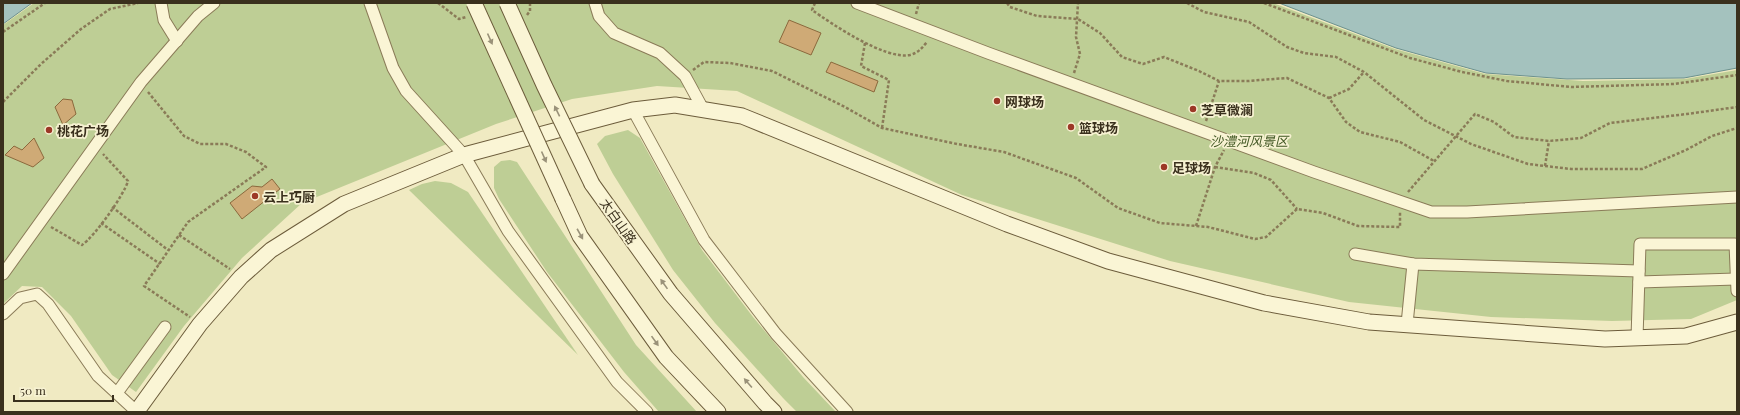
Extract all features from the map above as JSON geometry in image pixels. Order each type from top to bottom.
[{"type":"street","points":[[161,3],[164,20],[177,41]]},
{"type":"street","points":[[3,274],[94,145],[141,82],[198,16],[214,3]]},
{"type":"street","points":[[370,3],[393,68],[406,91],[464,155],[508,231],[617,382],[647,412]]},
{"type":"street","name":"太白山路","points":[[506,3],[592,184],[671,294],[774,412]]},
{"type":"street","points":[[595,3],[599,16],[614,33],[660,53],[685,76],[703,109]]},
{"type":"street","points":[[857,3],[1203,132],[1431,212],[1467,212],[1737,197]]},
{"type":"street","points":[[477,8],[580,236],[666,357],[718,412]]},
{"type":"street","points":[[3,314],[20,298],[37,294],[48,304],[98,376],[137,412],[200,324],[241,276],[271,250],[344,204],[464,155],[633,110],[675,105],[742,116],[1007,224],[1108,261],[1264,303],[1370,322],[1605,339],[1686,336],[1737,322]]},
{"type":"street","points":[[633,110],[704,240],[776,334],[847,412]]},
{"type":"street","points":[[1637,338],[1640,244],[1736,241],[1737,290]]},
{"type":"street","points":[[1355,254],[1413,264],[1639,271]]},
{"type":"street","points":[[1407,324],[1413,264]]},
{"type":"street","points":[[1639,282],[1736,279]]},
{"type":"street","points":[[117,393],[165,327]]},
{"type":"path","points":[[3,32],[45,3]]},
{"type":"path","points":[[3,102],[41,64],[81,29],[110,9],[138,3]]},
{"type":"path","points":[[438,3],[459,19],[477,8]]},
{"type":"path","points":[[815,3],[812,10],[838,28],[865,43],[897,54],[910,55],[920,51],[934,32]]},
{"type":"path","points":[[1008,3],[1010,7],[1037,16],[1078,19],[1100,33],[1122,57],[1143,64],[1164,57],[1219,81],[1248,82],[1287,78],[1329,98],[1346,122],[1360,132],[1400,142],[1434,161]]},
{"type":"path","points":[[1071,83],[1080,54],[1076,37],[1078,3]]},
{"type":"path","points":[[1187,3],[1204,12],[1250,22],[1287,47],[1304,53],[1336,57],[1364,72],[1424,120],[1471,144],[1528,164],[1571,169],[1642,169],[1686,150],[1712,136],[1737,128]]},
{"type":"path","points":[[1264,3],[1410,58],[1462,72],[1506,81],[1571,87],[1674,84],[1737,75]]},
{"type":"path","points":[[865,43],[861,66],[889,80],[882,128]]},
{"type":"path","points":[[685,76],[704,62],[730,62],[772,71],[845,107],[882,128],[957,144],[1004,152],[1076,178],[1118,208],[1160,223],[1208,227],[1255,239],[1266,238],[1297,209]]},
{"type":"path","points":[[1329,98],[1349,89],[1364,72]]},
{"type":"path","points":[[1203,132],[1219,81]]},
{"type":"path","points":[[141,82],[184,136],[200,144],[226,144],[246,152],[266,167],[188,222],[144,286],[200,324]]},
{"type":"path","points":[[1215,167],[1254,173],[1271,180],[1297,209],[1323,213],[1358,226],[1400,227],[1401,201],[1475,114],[1494,122],[1514,137],[1549,141],[1581,138],[1610,123],[1737,107]]},
{"type":"path","points":[[1196,226],[1215,167],[1229,141]]},
{"type":"path","points":[[1544,166],[1549,141]]},
{"type":"path","points":[[40,221],[82,245],[89,240],[126,188],[128,181],[94,145]]},
{"type":"path","points":[[112,207],[168,250]]},
{"type":"path","points":[[101,223],[160,264]]},
{"type":"path","points":[[179,235],[241,276]]},
{"type":"green space","name":"沙澧河风景区","points":[[34,3],[1273,3],[1395,49],[1485,74],[1583,81],[1685,79],[1737,70],[1737,300],[1691,319],[1612,321],[1491,317],[1349,302],[1170,261],[962,195],[737,91],[657,86],[572,99],[496,124],[302,203],[242,258],[184,326],[136,392],[112,375],[71,316],[42,287],[22,286],[3,304],[3,25]]},
{"type":"green space","points":[[628,130],[640,138],[702,250],[753,317],[803,377],[836,412],[797,412],[715,323],[673,270],[613,174],[597,144],[605,136]]},
{"type":"green space","points":[[510,160],[517,162],[636,345],[697,412],[659,412],[624,372],[547,272],[499,199],[494,188],[494,167],[501,161]]},
{"type":"green space","points":[[435,181],[451,183],[468,192],[578,355],[409,190],[422,184]]},
{"type":"water","points":[[3,3],[32,3],[3,24]]},
{"type":"water","points":[[1279,3],[1737,3],[1737,68],[1684,78],[1567,79],[1486,73],[1396,48]]},
{"type":"building","points":[[789,20],[821,33],[811,55],[779,42]]},
{"type":"building","points":[[831,62],[878,81],[874,92],[826,72]]},
{"type":"building","points":[[63,99],[72,100],[76,114],[63,125],[55,107]]},
{"type":"building","points":[[34,138],[44,158],[33,167],[5,155],[14,146],[22,150]]},
{"type":"building","name":"云上巧厨","points":[[272,179],[280,189],[242,219],[230,203],[252,186],[262,187]]},
{"type":"place","name":"网球场","points":[[997,101]]},
{"type":"place","name":"芝草微澜","points":[[1193,109]]},
{"type":"place","name":"篮球场","points":[[1071,127]]},
{"type":"place","name":"桃花广场","points":[[49,130]]},
{"type":"place","name":"足球场","points":[[1164,167]]},
{"type":"place","name":"云上巧厨","points":[[255,196]]}]
